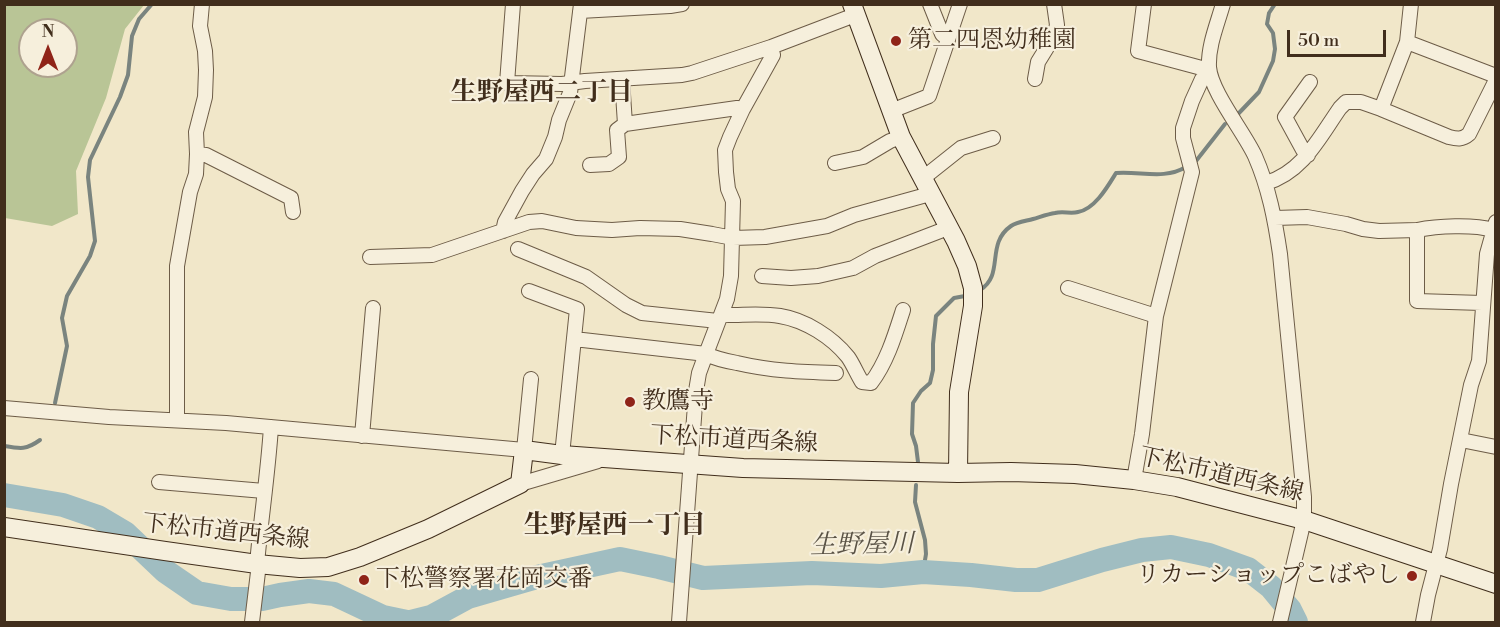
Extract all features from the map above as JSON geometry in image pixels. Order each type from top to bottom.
[{"type":"street","points":[[177,420],[177,266],[190,192],[196,174],[196,132],[204,97],[206,70],[200,26],[202,4]]},
{"type":"street","points":[[513,4],[507,83],[562,84],[692,74],[771,47],[854,10],[901,137],[948,228],[966,266],[973,288],[974,306],[959,393],[958,473]]},
{"type":"street","points":[[503,231],[505,222],[522,191],[546,159],[555,137],[573,82],[581,8],[682,4]]},
{"type":"street","points":[[930,4],[942,34],[948,39]]},
{"type":"street","points":[[891,111],[929,96],[960,4]]},
{"type":"street","points":[[1035,79],[1038,62],[1058,25],[1054,4]]},
{"type":"street","points":[[1144,4],[1138,51],[1209,69]]},
{"type":"street","points":[[1223,4],[1209,54],[1209,69],[1213,84],[1254,154],[1266,183],[1275,218],[1304,497],[1304,520],[1280,622]]},
{"type":"street","points":[[1381,109],[1407,42],[1411,4]]},
{"type":"street","points":[[1266,183],[1278,179],[1300,164],[1346,102],[1361,102],[1449,137],[1458,139],[1469,135],[1496,78],[1407,42]]},
{"type":"street","points":[[679,622],[696,391],[699,373],[727,299],[731,276],[733,201],[728,189],[725,150],[743,109],[773,56],[771,47]]},
{"type":"street","points":[[1134,480],[1142,434],[1156,316],[1192,172],[1183,128],[1191,101],[1209,69]]},
{"type":"street","points":[[622,79],[625,124]]},
{"type":"street","points":[[1308,155],[1285,117],[1310,82]]},
{"type":"street","points":[[590,165],[609,164],[619,157],[618,130],[625,124],[743,109]]},
{"type":"street","points":[[835,163],[863,157],[901,137]]},
{"type":"street","points":[[926,186],[927,175],[961,148],[993,138]]},
{"type":"street","points":[[197,154],[206,155],[291,198],[293,212]]},
{"type":"street","points":[[370,257],[432,255],[529,222],[542,221],[576,228],[612,230],[640,228],[680,230],[733,238],[765,237],[827,226],[926,186]]},
{"type":"street","points":[[1275,218],[1307,217],[1346,224],[1363,230],[1379,231],[1494,226],[1487,254],[1479,361],[1471,385],[1440,549],[1423,622]]},
{"type":"street","points":[[762,276],[791,278],[818,276],[853,268],[875,256],[948,228]]},
{"type":"street","points":[[1417,230],[1417,302],[1482,303]]},
{"type":"street","points":[[518,249],[586,277],[626,305],[642,313],[720,317],[778,315],[793,319],[831,340],[848,357],[862,382],[871,383],[878,374],[903,310]]},
{"type":"street","points":[[1068,288],[1156,316]]},
{"type":"street","points":[[530,291],[577,309],[562,455]]},
{"type":"street","points":[[362,436],[373,308]]},
{"type":"street","points":[[574,339],[706,354],[764,369],[836,373]]},
{"type":"street","points":[[531,379],[520,484],[609,458]]},
{"type":"street","points":[[4,408],[271,427],[524,450]]},
{"type":"street","points":[[252,617],[271,427]]},
{"type":"street","points":[[1461,440],[1496,447]]},
{"type":"street","name":"下松市道西条線","points":[[524,450],[562,455],[743,468],[1011,472],[1075,474],[1134,480],[1177,487],[1304,520],[1496,584]]},
{"type":"street","points":[[159,482],[264,491]]},
{"type":"street","name":"下松市道西条線","points":[[4,527],[257,564],[300,568],[328,567],[360,557],[428,529],[520,484]]},
{"type":"green space","points":[[4,5],[144,5],[125,29],[106,98],[76,171],[78,214],[52,226],[5,218]]},
{"type":"waterway","points":[[55,403],[67,346],[62,318],[67,296],[90,256],[95,241],[88,177],[90,160],[128,75],[132,36],[139,19],[152,4]]},
{"type":"waterway","points":[[1239,113],[1259,92],[1273,61],[1275,49],[1273,33],[1267,24],[1269,13],[1275,4]]},
{"type":"waterway","points":[[1196,161],[1225,124]]},
{"type":"waterway","points":[[980,290],[992,276],[999,241],[1003,233],[1011,226],[1052,213],[1075,213],[1084,210],[1100,196],[1116,173],[1161,174],[1186,167]]},
{"type":"waterway","points":[[918,462],[912,434],[913,403],[930,383],[933,370],[936,316],[954,298],[965,296]]},
{"type":"waterway","points":[[4,446],[23,448],[40,440]]},
{"type":"waterway","points":[[916,485],[915,502],[925,540],[926,554],[923,572]]},
{"type":"waterway","name":"生野屋川","points":[[4,495],[63,505],[98,517],[125,533],[165,571],[197,593],[231,599],[262,599],[309,591],[334,594],[383,617],[407,622]]},
{"type":"waterway","name":"生野屋川","points":[[411,622],[431,617],[468,597],[537,577],[620,559],[703,578],[812,573],[881,576],[923,572],[1038,580],[1142,550],[1171,547],[1209,555],[1248,569],[1271,587],[1290,610],[1296,622]]},
{"type":"place","name":"第二四恩幼稚園","points":[[896,41]]},
{"type":"place","name":"教鷹寺","points":[[630,402]]},
{"type":"place","name":"リカーショップこばやし","points":[[1412,576]]},
{"type":"place","name":"下松警察署花岡交番","points":[[364,580]]},
{"type":"district","name":"生野屋西二丁目","points":[[542,94]]},
{"type":"district","name":"生野屋西一丁目","points":[[615,527]]}]
